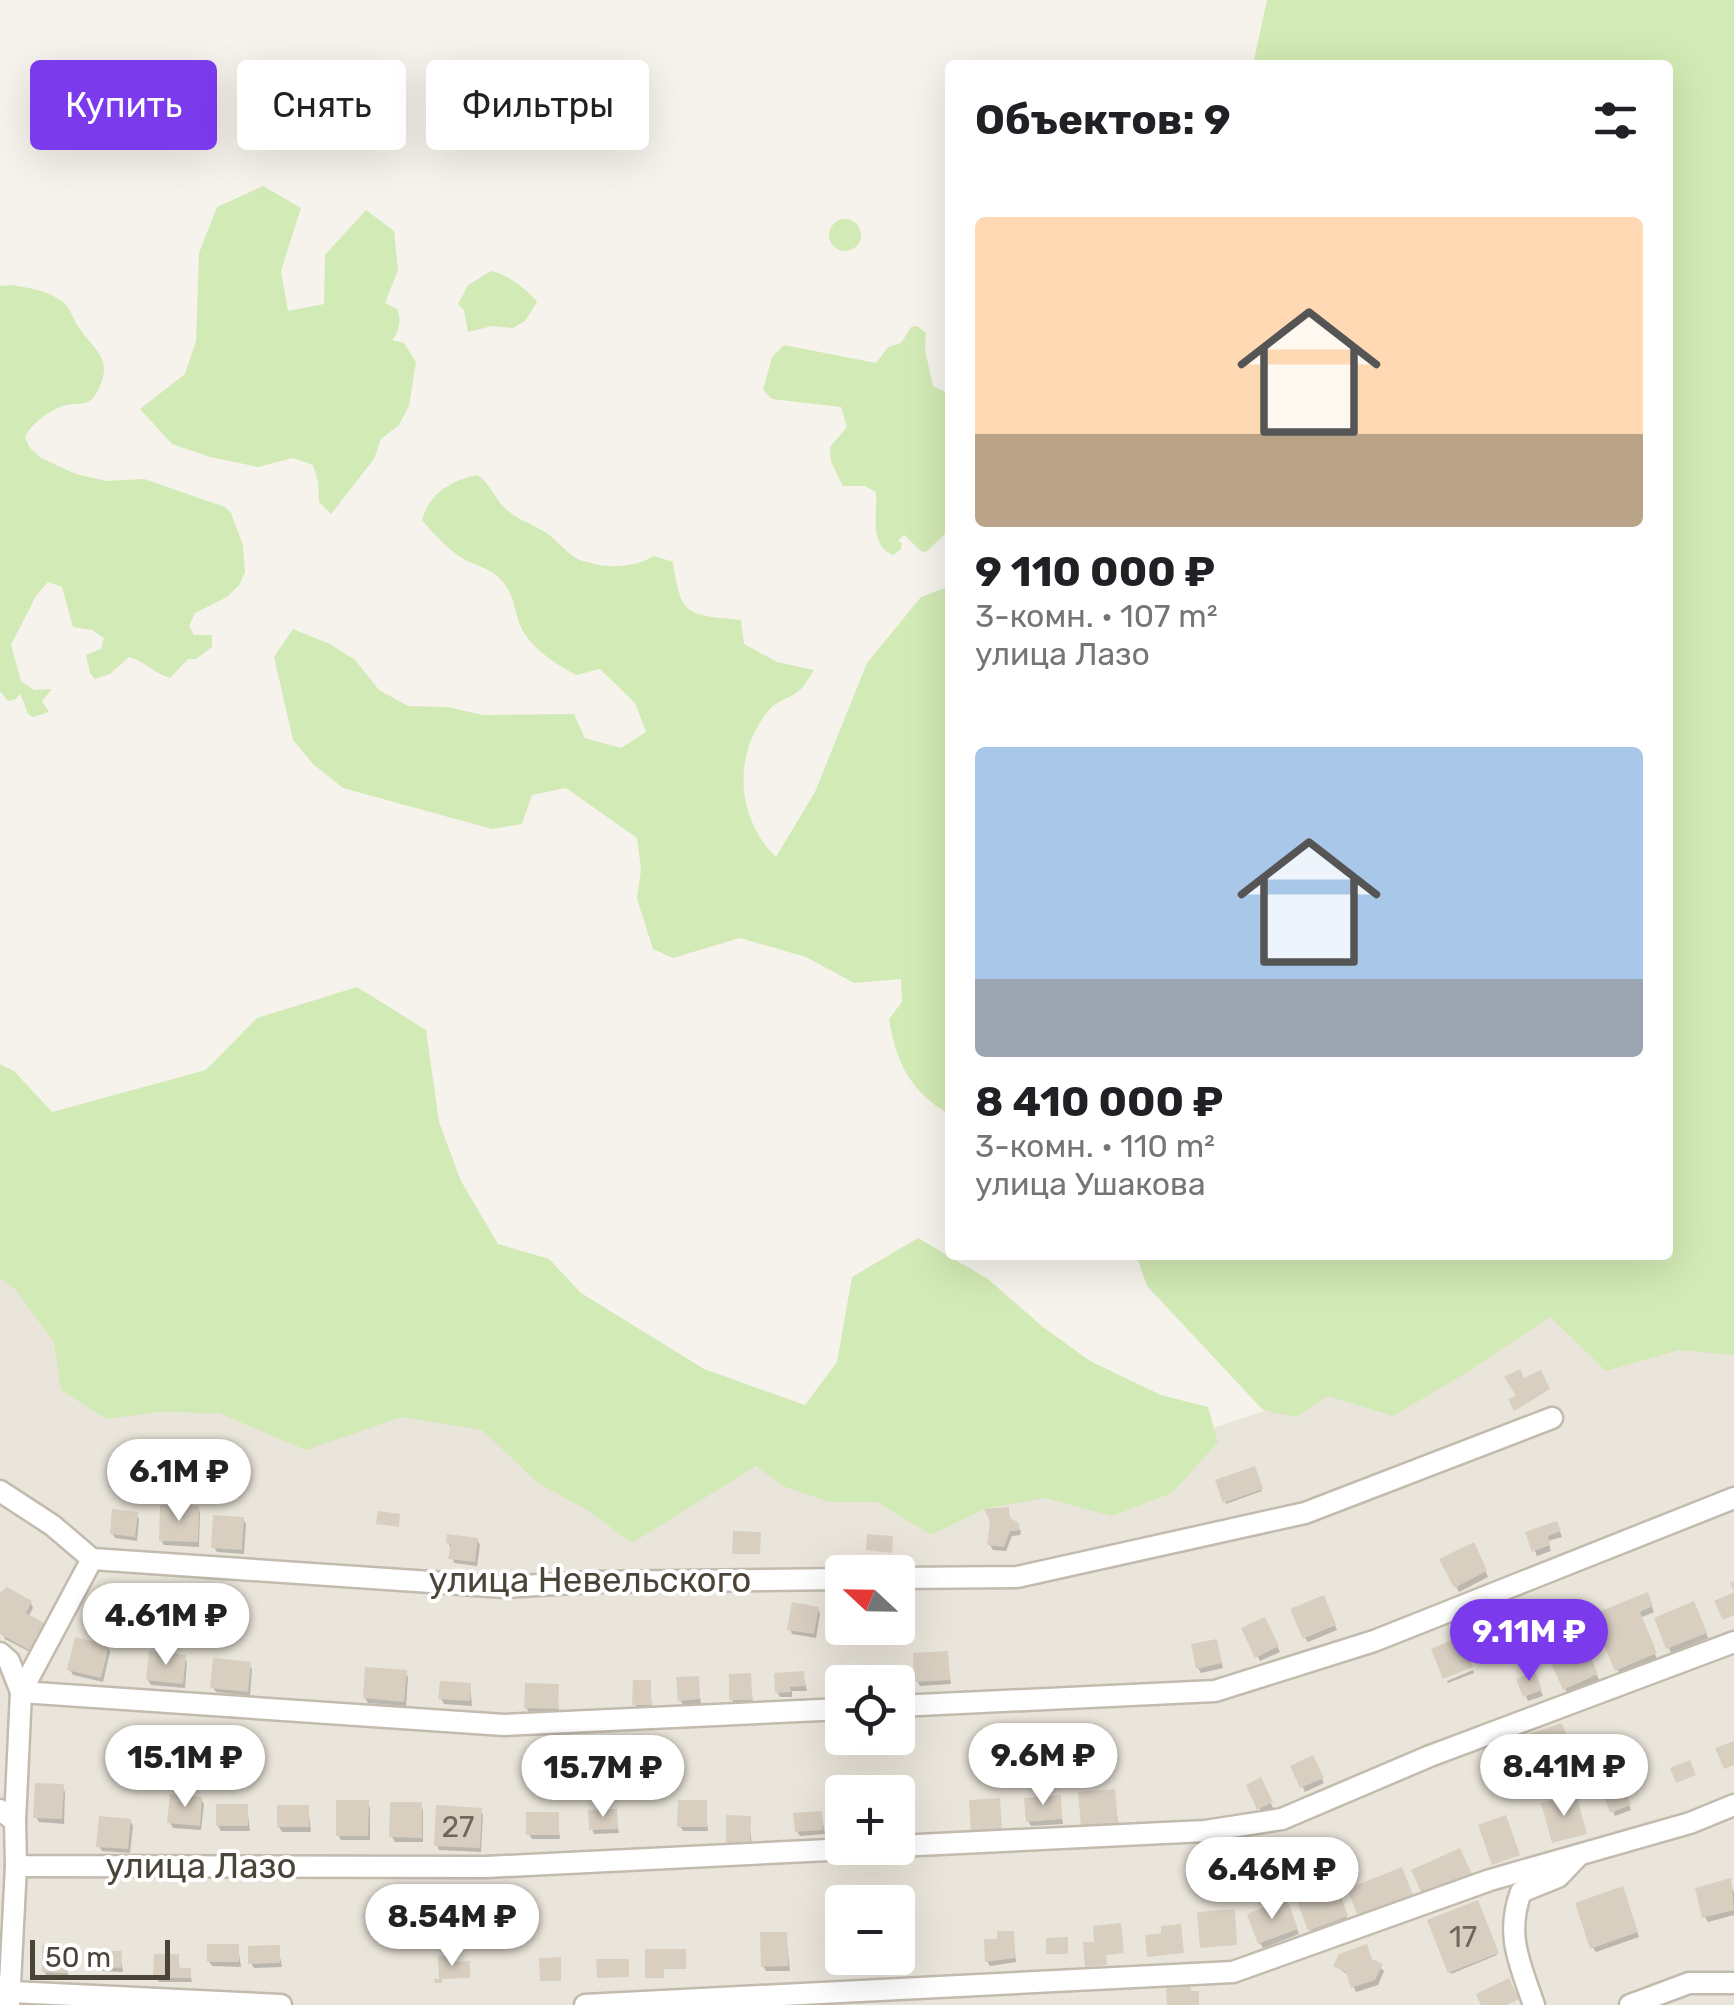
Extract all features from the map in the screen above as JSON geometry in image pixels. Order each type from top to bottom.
[{"type":"street","points":[[915,1578],[1017,1576],[1305,1512],[1552,1418]]},
{"type":"street","points":[[0,1491],[52,1525],[92,1559],[21,1692],[8,1816],[16,1866],[7,1994],[281,2005]]},
{"type":"street","points":[[915,1705],[1216,1691],[1374,1640],[1734,1498]]},
{"type":"street","name":"улица Невельского","points":[[92,1559],[504,1587],[825,1579]]},
{"type":"street","points":[[915,1845],[1204,1831],[1282,1819],[1430,1756],[1734,1642]]},
{"type":"street","points":[[0,1653],[9,1661],[21,1692]]},
{"type":"street","points":[[21,1692],[504,1726],[825,1710]]},
{"type":"street","points":[[585,2005],[1234,1972],[1490,1880],[1690,1823],[1734,1805]]},
{"type":"street","name":"улица Лазо","points":[[16,1866],[486,1867],[825,1850]]},
{"type":"street","points":[[1534,2005],[1512,1940],[1513,1914],[1522,1892],[1558,1877],[1579,1855]]},
{"type":"street","points":[[1630,2005],[1689,1982],[1734,1983]]},
{"type":"shaded area","points":[[0,1205],[480,1390],[657,1470],[1125,1457],[1550,1317],[1734,1330],[1734,2005],[0,2005]]},
{"type":"green space","points":[[1267,0],[1734,0],[1734,1355],[1679,1350],[1606,1371],[1550,1317],[1393,1416],[1328,1396],[1296,1417],[1263,1410],[1147,1286],[1138,1260],[1673,1260],[1673,60],[1254,60]]},
{"type":"green space","points":[[263,186],[301,208],[281,271],[288,311],[324,304],[325,255],[366,210],[394,231],[398,270],[385,303],[397,309],[399,317],[392,340],[404,343],[416,362],[409,406],[399,425],[381,439],[374,459],[331,514],[319,502],[313,465],[293,458],[258,467],[210,457],[172,444],[140,409],[185,374],[196,341],[199,253],[217,207]]},
{"type":"green space","points":[[845,219],[856,224],[861,235],[856,246],[845,251],[834,246],[829,235],[834,224]]},
{"type":"green space","points":[[491,271],[516,283],[537,302],[525,321],[513,328],[492,326],[468,332],[464,310],[458,304],[468,285]]},
{"type":"green space","points":[[0,286],[46,293],[64,303],[97,350],[104,370],[95,396],[88,402],[60,407],[31,428],[25,438],[30,448],[41,458],[76,474],[107,481],[144,479],[225,507],[243,545],[245,572],[227,597],[195,613],[189,626],[194,635],[212,635],[212,647],[196,659],[188,659],[170,678],[129,657],[110,674],[95,679],[86,655],[101,649],[104,638],[92,630],[73,627],[62,587],[48,582],[36,596],[11,645],[21,681],[34,690],[52,689],[42,701],[49,712],[33,717],[20,693],[8,701],[0,691]]},
{"type":"green space","points":[[917,326],[926,333],[925,350],[933,386],[945,392],[945,534],[926,552],[904,535],[898,541],[902,543],[901,549],[893,555],[877,536],[876,492],[865,486],[843,486],[831,462],[830,447],[847,427],[841,407],[772,399],[763,390],[772,357],[784,345],[876,363],[888,347],[901,343],[911,327]]},
{"type":"green space","points":[[477,475],[507,510],[548,534],[578,559],[607,566],[627,565],[654,556],[673,562],[680,594],[690,610],[741,620],[744,644],[777,662],[814,670],[801,689],[769,710],[757,727],[744,766],[746,805],[753,824],[776,857],[815,792],[867,663],[921,597],[945,588],[945,1112],[915,1086],[896,1049],[889,1019],[902,1002],[901,979],[854,983],[806,957],[740,938],[673,958],[653,949],[637,899],[641,869],[637,838],[566,788],[532,795],[522,824],[492,829],[343,788],[313,764],[293,740],[274,657],[293,629],[330,644],[355,660],[379,690],[408,706],[448,707],[483,715],[574,714],[585,738],[621,748],[646,732],[635,703],[600,669],[576,675],[540,652],[526,636],[502,581],[456,554],[422,520],[430,502],[458,481]]},
{"type":"green space","points":[[357,987],[426,1030],[439,1122],[461,1181],[498,1244],[549,1259],[581,1293],[704,1369],[805,1405],[837,1362],[852,1277],[918,1238],[945,1254],[945,1260],[956,1260],[988,1279],[1090,1361],[1161,1395],[1208,1407],[1218,1442],[1172,1493],[1112,1516],[1045,1498],[984,1509],[931,1535],[877,1502],[829,1502],[783,1486],[756,1466],[632,1543],[587,1510],[538,1483],[482,1430],[402,1417],[306,1450],[219,1413],[159,1412],[106,1419],[61,1390],[54,1342],[15,1289],[0,1278],[0,1064],[14,1071],[52,1112],[206,1070],[257,1018]]},
{"type":"building","points":[[1520,1369],[1524,1378],[1541,1370],[1550,1389],[1514,1411],[1508,1399],[1516,1396],[1504,1377]]},
{"type":"building","points":[[1255,1466],[1263,1489],[1223,1503],[1215,1480]]},
{"type":"building","points":[[160,1505],[199,1506],[198,1542],[159,1541]]},
{"type":"building","points":[[1009,1507],[1009,1517],[1020,1524],[1018,1531],[1010,1531],[1004,1547],[987,1545],[990,1521],[984,1509]]},
{"type":"building","points":[[112,1509],[138,1512],[135,1537],[110,1534]]},
{"type":"building","points":[[378,1511],[400,1514],[399,1527],[376,1524]]},
{"type":"building","points":[[213,1515],[244,1517],[242,1550],[211,1548]]},
{"type":"building","points":[[1557,1521],[1561,1531],[1548,1536],[1550,1545],[1532,1552],[1525,1532]]},
{"type":"building","points":[[733,1531],[761,1532],[760,1554],[732,1554]]},
{"type":"building","points":[[447,1534],[478,1538],[475,1562],[448,1559],[451,1544],[446,1543]]},
{"type":"building","points":[[867,1534],[893,1536],[892,1553],[866,1550]]},
{"type":"building","points":[[1474,1542],[1487,1571],[1454,1588],[1439,1559]]},
{"type":"building","points":[[7,1587],[32,1601],[26,1613],[46,1624],[31,1651],[0,1634],[0,1593]]},
{"type":"building","points":[[1648,1592],[1653,1606],[1640,1612],[1657,1653],[1615,1671],[1591,1615]]},
{"type":"building","points":[[1734,1592],[1734,1615],[1723,1620],[1714,1601]]},
{"type":"building","points":[[1324,1595],[1336,1625],[1303,1639],[1290,1609]]},
{"type":"building","points":[[1694,1601],[1707,1633],[1666,1649],[1654,1618]]},
{"type":"building","points":[[792,1602],[819,1607],[814,1634],[787,1630]]},
{"type":"building","points":[[1265,1617],[1279,1646],[1255,1658],[1241,1628]]},
{"type":"building","points":[[1460,1636],[1473,1667],[1443,1679],[1431,1649]]},
{"type":"building","points":[[75,1637],[109,1645],[101,1678],[67,1670]]},
{"type":"building","points":[[1217,1639],[1222,1663],[1196,1669],[1191,1644]]},
{"type":"building","points":[[1586,1647],[1598,1674],[1563,1690],[1551,1663]]},
{"type":"building","points":[[149,1651],[186,1655],[183,1684],[146,1680]]},
{"type":"building","points":[[948,1651],[950,1680],[915,1682],[913,1653]]},
{"type":"building","points":[[213,1658],[251,1662],[248,1692],[210,1688]]},
{"type":"building","points":[[365,1667],[407,1670],[404,1702],[363,1698]]},
{"type":"building","points":[[804,1671],[805,1686],[775,1693],[774,1673]]},
{"type":"building","points":[[1535,1672],[1542,1690],[1523,1697],[1516,1679]]},
{"type":"building","points":[[751,1673],[752,1700],[729,1700],[729,1674]]},
{"type":"building","points":[[699,1676],[700,1699],[678,1701],[676,1677]]},
{"type":"building","points":[[633,1680],[651,1680],[651,1705],[632,1705]]},
{"type":"building","points":[[440,1681],[471,1683],[470,1701],[438,1699]]},
{"type":"building","points":[[525,1683],[559,1684],[558,1709],[524,1708]]},
{"type":"building","points":[[1562,1723],[1572,1751],[1521,1769],[1511,1740]]},
{"type":"building","points":[[1734,1741],[1734,1765],[1724,1769],[1715,1748]]},
{"type":"building","points":[[1313,1755],[1324,1778],[1300,1788],[1290,1766]]},
{"type":"building","points":[[1690,1760],[1696,1775],[1676,1783],[1670,1768]]},
{"type":"building","points":[[1261,1777],[1273,1802],[1257,1810],[1246,1785]]},
{"type":"building","points":[[35,1783],[64,1784],[62,1819],[33,1818]]},
{"type":"building","points":[[1624,1788],[1631,1805],[1610,1813],[1604,1796]]},
{"type":"building","points":[[1115,1789],[1118,1823],[1081,1826],[1078,1792]]},
{"type":"building","points":[[170,1794],[202,1797],[200,1826],[167,1823]]},
{"type":"building","points":[[1576,1794],[1587,1834],[1552,1843],[1541,1803]]},
{"type":"building","points":[[1061,1795],[1062,1819],[1026,1822],[1024,1798]]},
{"type":"building","points":[[1000,1798],[1002,1830],[971,1832],[969,1800]]},
{"type":"building","points":[[336,1800],[369,1800],[368,1836],[336,1836]]},
{"type":"building","points":[[678,1800],[707,1800],[707,1827],[677,1827]]},
{"type":"building","points":[[390,1802],[422,1802],[422,1838],[389,1837]]},
{"type":"building","points":[[216,1804],[248,1804],[248,1826],[216,1826]]},
{"type":"building","points":[[277,1805],[309,1805],[309,1827],[277,1827]]},
{"type":"building","points":[[436,1805],[482,1808],[480,1848],[434,1846]]},
{"type":"building","points":[[617,1809],[618,1829],[589,1830],[588,1810]]},
{"type":"building","points":[[822,1811],[823,1830],[795,1832],[793,1813]]},
{"type":"building","points":[[526,1812],[559,1812],[559,1835],[526,1835]]},
{"type":"building","points":[[726,1815],[751,1816],[750,1844],[726,1843]]},
{"type":"building","points":[[1506,1815],[1520,1855],[1492,1865],[1478,1825]]},
{"type":"building","points":[[99,1816],[131,1819],[128,1849],[96,1847]]},
{"type":"building","points":[[1460,1848],[1472,1874],[1423,1896],[1411,1870]]},
{"type":"building","points":[[1402,1867],[1413,1895],[1358,1916],[1347,1889]]},
{"type":"building","points":[[1731,1878],[1734,1910],[1702,1918],[1695,1888]]},
{"type":"building","points":[[1623,1886],[1638,1932],[1590,1949],[1575,1903]]},
{"type":"building","points":[[1338,1887],[1348,1916],[1308,1931],[1297,1901]]},
{"type":"building","points":[[1287,1899],[1298,1929],[1258,1944],[1247,1914]]},
{"type":"building","points":[[1478,1900],[1499,1953],[1448,1973],[1427,1920]]},
{"type":"building","points":[[1235,1909],[1237,1945],[1200,1948],[1197,1912]]},
{"type":"building","points":[[1121,1923],[1124,1953],[1106,1955],[1107,1965],[1085,1967],[1083,1942],[1094,1942],[1093,1926]]},
{"type":"building","points":[[1181,1924],[1184,1953],[1147,1957],[1145,1935],[1161,1933],[1161,1926]]},
{"type":"building","points":[[997,1931],[1014,1931],[1015,1958],[985,1962],[984,1939],[997,1939]]},
{"type":"building","points":[[760,1932],[787,1932],[788,1966],[761,1967]]},
{"type":"building","points":[[1068,1937],[1068,1954],[1046,1954],[1046,1938]]},
{"type":"building","points":[[207,1944],[239,1944],[239,1962],[207,1962]]},
{"type":"building","points":[[1367,1944],[1372,1959],[1383,1964],[1375,1980],[1351,1988],[1346,1972],[1333,1966],[1339,1954]]},
{"type":"building","points":[[42,1945],[67,1945],[67,1973],[42,1972]]},
{"type":"building","points":[[280,1945],[280,1963],[248,1964],[248,1946]]},
{"type":"building","points":[[645,1949],[686,1949],[686,1969],[664,1969],[664,1978],[645,1978]]},
{"type":"building","points":[[98,1951],[122,1951],[121,1968],[98,1967]]},
{"type":"building","points":[[154,1954],[179,1954],[179,1968],[191,1968],[191,1978],[153,1978]]},
{"type":"building","points":[[452,1955],[452,1962],[470,1961],[470,1978],[435,1983],[434,1979],[439,1979],[438,1956]]},
{"type":"building","points":[[561,1957],[561,1981],[540,1981],[539,1958]]},
{"type":"building","points":[[596,1959],[629,1959],[629,1977],[597,1978]]},
{"type":"building","points":[[1509,1978],[1519,1999],[1507,2005],[1481,2005],[1476,1994]]},
{"type":"building","points":[[1191,1985],[1191,1991],[1199,1991],[1199,2005],[1167,2005],[1166,1986]]}]
